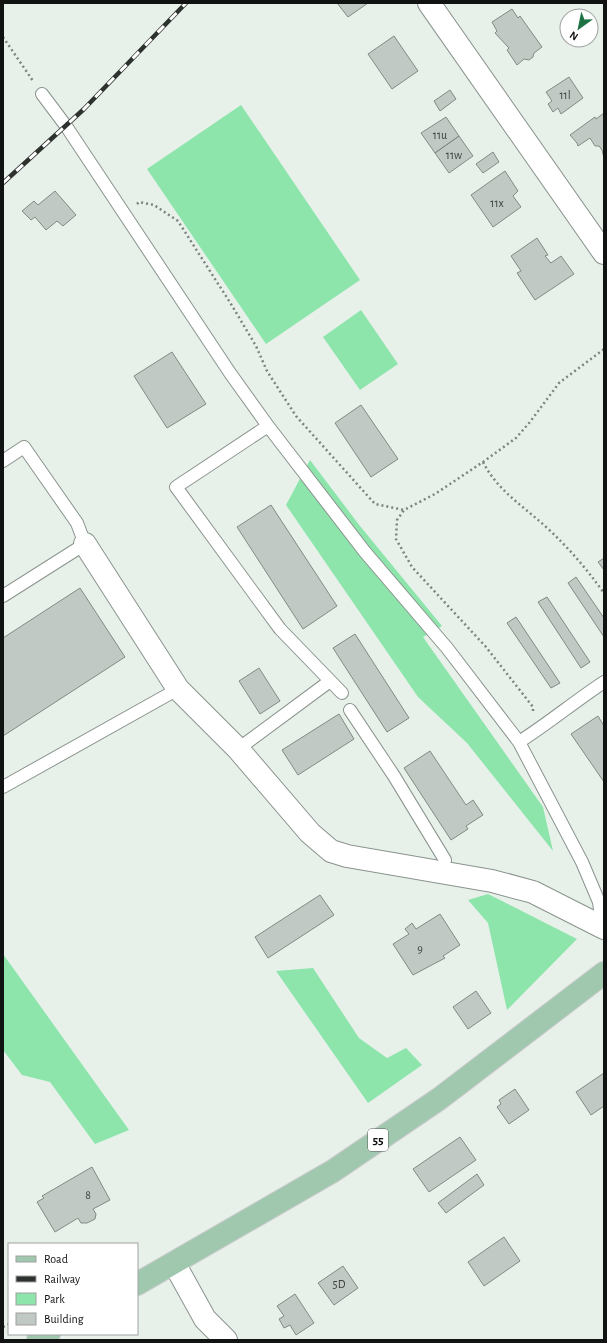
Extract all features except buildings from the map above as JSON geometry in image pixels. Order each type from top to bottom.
[{"type":"main road","name":"55","points":[[138,1283],[333,1171],[439,1099],[604,972]]},
{"type":"main road","points":[[38,1340],[47,1335]]},
{"type":"street","points":[[429,3],[604,253]]},
{"type":"street","points":[[85,544],[178,689],[238,750],[310,833],[331,851],[347,856],[492,881],[532,892],[603,925]]},
{"type":"street","points":[[174,1263],[205,1319],[226,1340]]},
{"type":"lane","points":[[42,94],[66,126],[230,373],[268,426],[365,552],[447,648],[519,742],[582,862],[599,902],[603,925]]},
{"type":"lane","points":[[268,426],[176,488],[280,629],[342,693]]},
{"type":"lane","points":[[3,461],[24,447],[77,523],[85,544],[3,596]]},
{"type":"lane","points":[[238,750],[330,681]]},
{"type":"lane","points":[[519,742],[533,734],[604,682]]},
{"type":"lane","points":[[3,787],[178,689]]},
{"type":"lane","points":[[350,710],[445,860],[442,873]]},
{"type":"path","points":[[3,37],[42,94]]},
{"type":"path","points":[[124,213],[139,202],[154,205],[178,221],[235,310],[256,346],[267,371],[296,416],[375,504],[404,510]]},
{"type":"path","points":[[533,734],[533,706],[486,647],[412,567],[396,539],[397,520],[404,510],[435,494],[516,438],[559,383],[604,349]]},
{"type":"path","points":[[483,462],[488,471],[513,500],[544,525],[575,555],[604,593]]},
{"type":"green space","points":[[241,105],[360,280],[266,344],[147,169]]},
{"type":"green space","points":[[361,310],[398,364],[360,390],[323,337]]},
{"type":"green space","points":[[310,460],[360,526],[442,626],[423,637],[543,807],[553,851],[467,743],[418,697],[286,505]]},
{"type":"green space","points":[[488,894],[577,939],[507,1010],[488,923],[468,900]]},
{"type":"green space","points":[[3,954],[129,1130],[95,1144],[50,1082],[22,1075],[3,1050]]},
{"type":"green space","points":[[313,968],[359,1038],[387,1058],[406,1048],[422,1065],[368,1103],[276,971]]},
{"type":"railway","points":[[3,183],[84,109],[186,3]]}]
